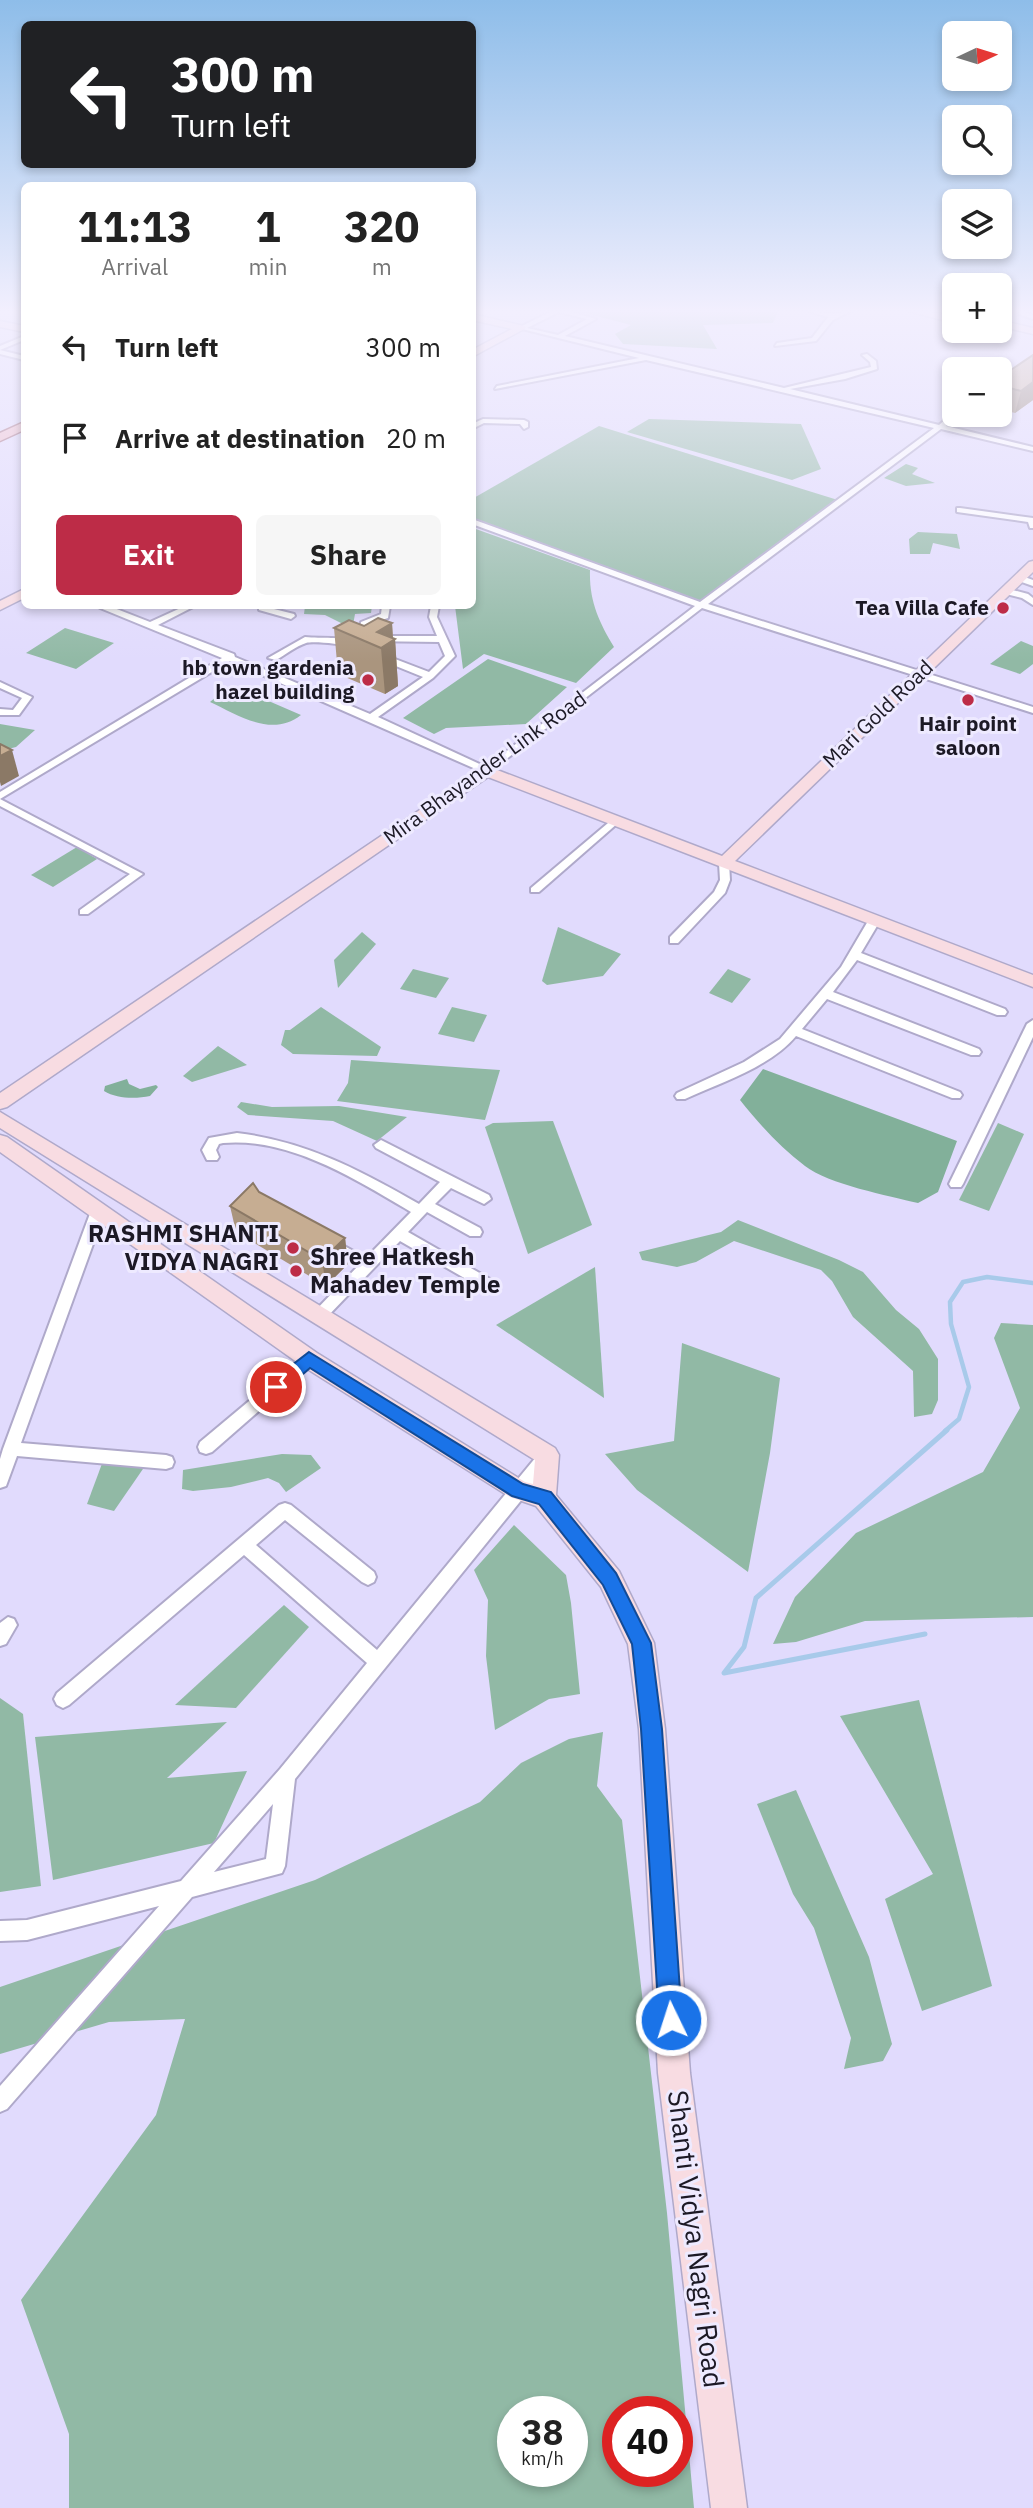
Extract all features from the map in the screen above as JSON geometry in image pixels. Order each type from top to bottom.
[{"type":"street","name":"Mira Bhayander Link Road","points":[[0,1102],[487,771],[701,605],[939,428]]},
{"type":"street","points":[[944,428],[1033,449]]},
{"type":"street","points":[[960,510],[1032,520],[1033,526]]},
{"type":"street","points":[[476,522],[701,605],[1033,710]]},
{"type":"street","name":"Mari Gold Road","points":[[724,863],[1032,566]]},
{"type":"street","points":[[1019,578],[1033,583]]},
{"type":"street","points":[[1005,591],[1024,596],[1033,602]]},
{"type":"street","points":[[0,606],[21,595]]},
{"type":"street","points":[[110,609],[231,656],[372,717],[487,771],[1033,981]]},
{"type":"street","points":[[150,625],[185,609]]},
{"type":"street","points":[[269,609],[291,616]]},
{"type":"street","points":[[386,609],[385,616],[365,622],[363,633],[368,639],[444,639]]},
{"type":"street","points":[[372,717],[430,676],[450,656],[433,617],[434,609]]},
{"type":"street","points":[[273,658],[307,639],[322,642],[340,640],[355,646]]},
{"type":"street","points":[[368,651],[430,676]]},
{"type":"street","points":[[0,796],[231,656]]},
{"type":"street","points":[[0,685],[27,696],[19,711],[0,712]]},
{"type":"street","points":[[0,802],[138,874],[84,912]]},
{"type":"street","points":[[535,890],[614,821]]},
{"type":"street","points":[[674,940],[719,893],[725,880],[724,863]]},
{"type":"street","points":[[681,1096],[748,1065],[784,1042],[826,993],[854,955],[874,921]]},
{"type":"street","points":[[854,955],[1001,1012]]},
{"type":"street","points":[[826,993],[975,1052]]},
{"type":"street","points":[[956,1184],[1033,1024]]},
{"type":"street","points":[[794,1030],[956,1095]]},
{"type":"street","points":[[0,1119],[547,1455]]},
{"type":"street","points":[[212,1157],[209,1150],[214,1140],[225,1137],[274,1142],[315,1153],[475,1232]]},
{"type":"street","points":[[0,1142],[309,1359],[518,1490],[544,1497],[547,1455]]},
{"type":"street","points":[[381,1145],[484,1199]]},
{"type":"street","points":[[320,1315],[449,1181]]},
{"type":"street","points":[[0,1480],[98,1211]]},
{"type":"street","points":[[398,1233],[485,1283]]},
{"type":"street","points":[[320,1239],[368,1265]]},
{"type":"street","points":[[206,1447],[309,1359]]},
{"type":"street","points":[[11,1449],[166,1462]]},
{"type":"street","points":[[0,2102],[286,1775],[547,1455]]},
{"type":"street","name":"Shanti Vidya Nagri Road","points":[[544,1497],[610,1579],[641,1643],[652,1729],[674,2073],[729,2508]]},
{"type":"street","points":[[63,1699],[285,1510],[368,1577]]},
{"type":"street","points":[[244,1545],[378,1662]]},
{"type":"street","points":[[0,1931],[27,1930],[275,1866],[286,1775]]},
{"type":"green space","points":[[595,428],[606,428],[841,501],[701,605],[476,522],[476,497]]},
{"type":"green space","points":[[634,428],[803,428],[821,469],[792,480],[627,432]]},
{"type":"green space","points":[[906,464],[918,468],[912,474],[935,483],[906,486],[884,478]]},
{"type":"green space","points":[[476,529],[590,570],[591,592],[596,611],[614,647],[576,683],[484,654],[463,669],[455,609],[476,609]]},
{"type":"green space","points":[[918,532],[957,534],[960,549],[933,543],[930,554],[910,554],[909,539]]},
{"type":"green space","points":[[305,609],[372,609],[371,613],[355,614],[353,625],[349,627],[325,615],[304,614]]},
{"type":"green space","points":[[65,628],[114,643],[76,669],[26,653]]},
{"type":"green space","points":[[1021,641],[1033,646],[1033,664],[1020,674],[990,664]]},
{"type":"green space","points":[[488,659],[567,687],[526,724],[446,728],[434,734],[403,718]]},
{"type":"green space","points":[[233,693],[241,699],[264,699],[301,715],[290,722],[267,724],[243,718],[210,702],[217,696]]},
{"type":"green space","points":[[0,724],[35,730],[16,747],[0,751]]},
{"type":"green space","points":[[77,847],[97,859],[53,887],[31,875]]},
{"type":"green space","points":[[558,927],[621,954],[603,976],[547,985],[542,981]]},
{"type":"green space","points":[[362,932],[376,944],[338,988],[334,960]]},
{"type":"green space","points":[[413,969],[449,978],[436,998],[400,989]]},
{"type":"green space","points":[[728,969],[751,979],[732,1003],[709,993]]},
{"type":"green space","points":[[321,1007],[381,1047],[377,1056],[293,1054],[281,1045],[285,1030],[290,1030]]},
{"type":"green space","points":[[452,1007],[487,1015],[474,1042],[438,1034]]},
{"type":"green space","points":[[218,1046],[247,1065],[192,1082],[183,1076]]},
{"type":"green space","points":[[351,1060],[500,1070],[485,1120],[337,1101],[348,1083]]},
{"type":"green space","points":[[763,1069],[957,1141],[938,1192],[918,1203],[843,1184],[805,1166],[770,1135],[740,1100]]},
{"type":"green space","points":[[127,1079],[129,1084],[140,1089],[156,1085],[158,1087],[150,1096],[139,1098],[121,1097],[104,1091],[105,1086]]},
{"type":"green space","points":[[241,1102],[272,1107],[339,1106],[407,1117],[377,1141],[333,1121],[248,1115],[237,1107]]},
{"type":"green space","points":[[553,1121],[592,1225],[528,1254],[485,1127],[493,1123]]},
{"type":"green space","points":[[998,1123],[1024,1134],[989,1211],[959,1200]]},
{"type":"green space","points":[[738,1220],[863,1272],[896,1310],[919,1329],[938,1359],[938,1400],[932,1414],[914,1417],[913,1371],[853,1317],[832,1281],[821,1270],[734,1241],[696,1262],[677,1267],[642,1260],[639,1252],[721,1232]]},
{"type":"green space","points":[[595,1267],[604,1398],[496,1325]]},
{"type":"green space","points":[[1001,1323],[1033,1325],[1033,1617],[865,1621],[796,1642],[773,1644],[795,1597],[856,1533],[983,1472],[1020,1408],[994,1338]]},
{"type":"green space","points":[[682,1343],[780,1378],[770,1453],[748,1572],[637,1490],[605,1454],[674,1441]]},
{"type":"green space","points":[[282,1454],[311,1455],[321,1468],[286,1492],[279,1483],[268,1478],[231,1487],[193,1491],[182,1489],[183,1470]]},
{"type":"green space","points":[[103,1461],[145,1466],[114,1511],[87,1504]]},
{"type":"green space","points":[[514,1525],[566,1575],[580,1694],[549,1699],[495,1730],[486,1656],[488,1600],[474,1570]]},
{"type":"green space","points":[[284,1605],[309,1627],[236,1708],[175,1705]]},
{"type":"green space","points":[[0,1698],[23,1714],[41,1886],[0,1892]]},
{"type":"green space","points":[[919,1700],[992,1986],[922,2011],[885,1899],[933,1874],[840,1716]]},
{"type":"green space","points":[[227,1722],[167,1778],[247,1771],[214,1843],[53,1880],[35,1737]]},
{"type":"green space","points":[[603,1732],[597,1786],[622,1820],[667,2213],[684,2396],[602,2396],[602,2487],[692,2487],[694,2508],[69,2508],[69,2434],[21,2300],[156,2115],[185,2019],[109,2022],[0,2054],[0,1987],[315,1880],[480,1802],[521,1763],[569,1739]]},
{"type":"green space","points":[[796,1790],[869,1957],[892,2044],[883,2061],[844,2069],[851,2038],[814,1928],[793,1894],[757,1804]]},
{"type":"building","points":[[378,618],[392,623],[377,632],[395,639],[381,648],[334,628],[349,620],[364,626]]},
{"type":"building","points":[[0,744],[12,750],[0,756]]},
{"type":"building","points":[[253,1183],[259,1192],[345,1238],[322,1260],[230,1206]]},
{"type":"waterway","points":[[945,1431],[959,1419],[969,1387],[951,1324],[950,1302],[963,1282],[987,1277],[1033,1283]]},
{"type":"waterway","points":[[925,1634],[724,1673],[744,1647],[756,1598],[947,1430]]},
{"type":"place","name":"Tea Villa Cafe","points":[[1003,608]]},
{"type":"place","name":"hb town gardenia hazel building","points":[[368,680]]},
{"type":"place","name":"Hair point saloon","points":[[968,700]]},
{"type":"place","name":"RASHMI SHANTI VIDYA NAGRI","points":[[293,1248]]},
{"type":"place","name":"Shree Hatkesh Mahadev Temple","points":[[296,1271]]},
{"type":"route","points":[[276,1387],[309,1359],[518,1490],[544,1497],[610,1579],[641,1643],[652,1729],[671,2020]]}]
